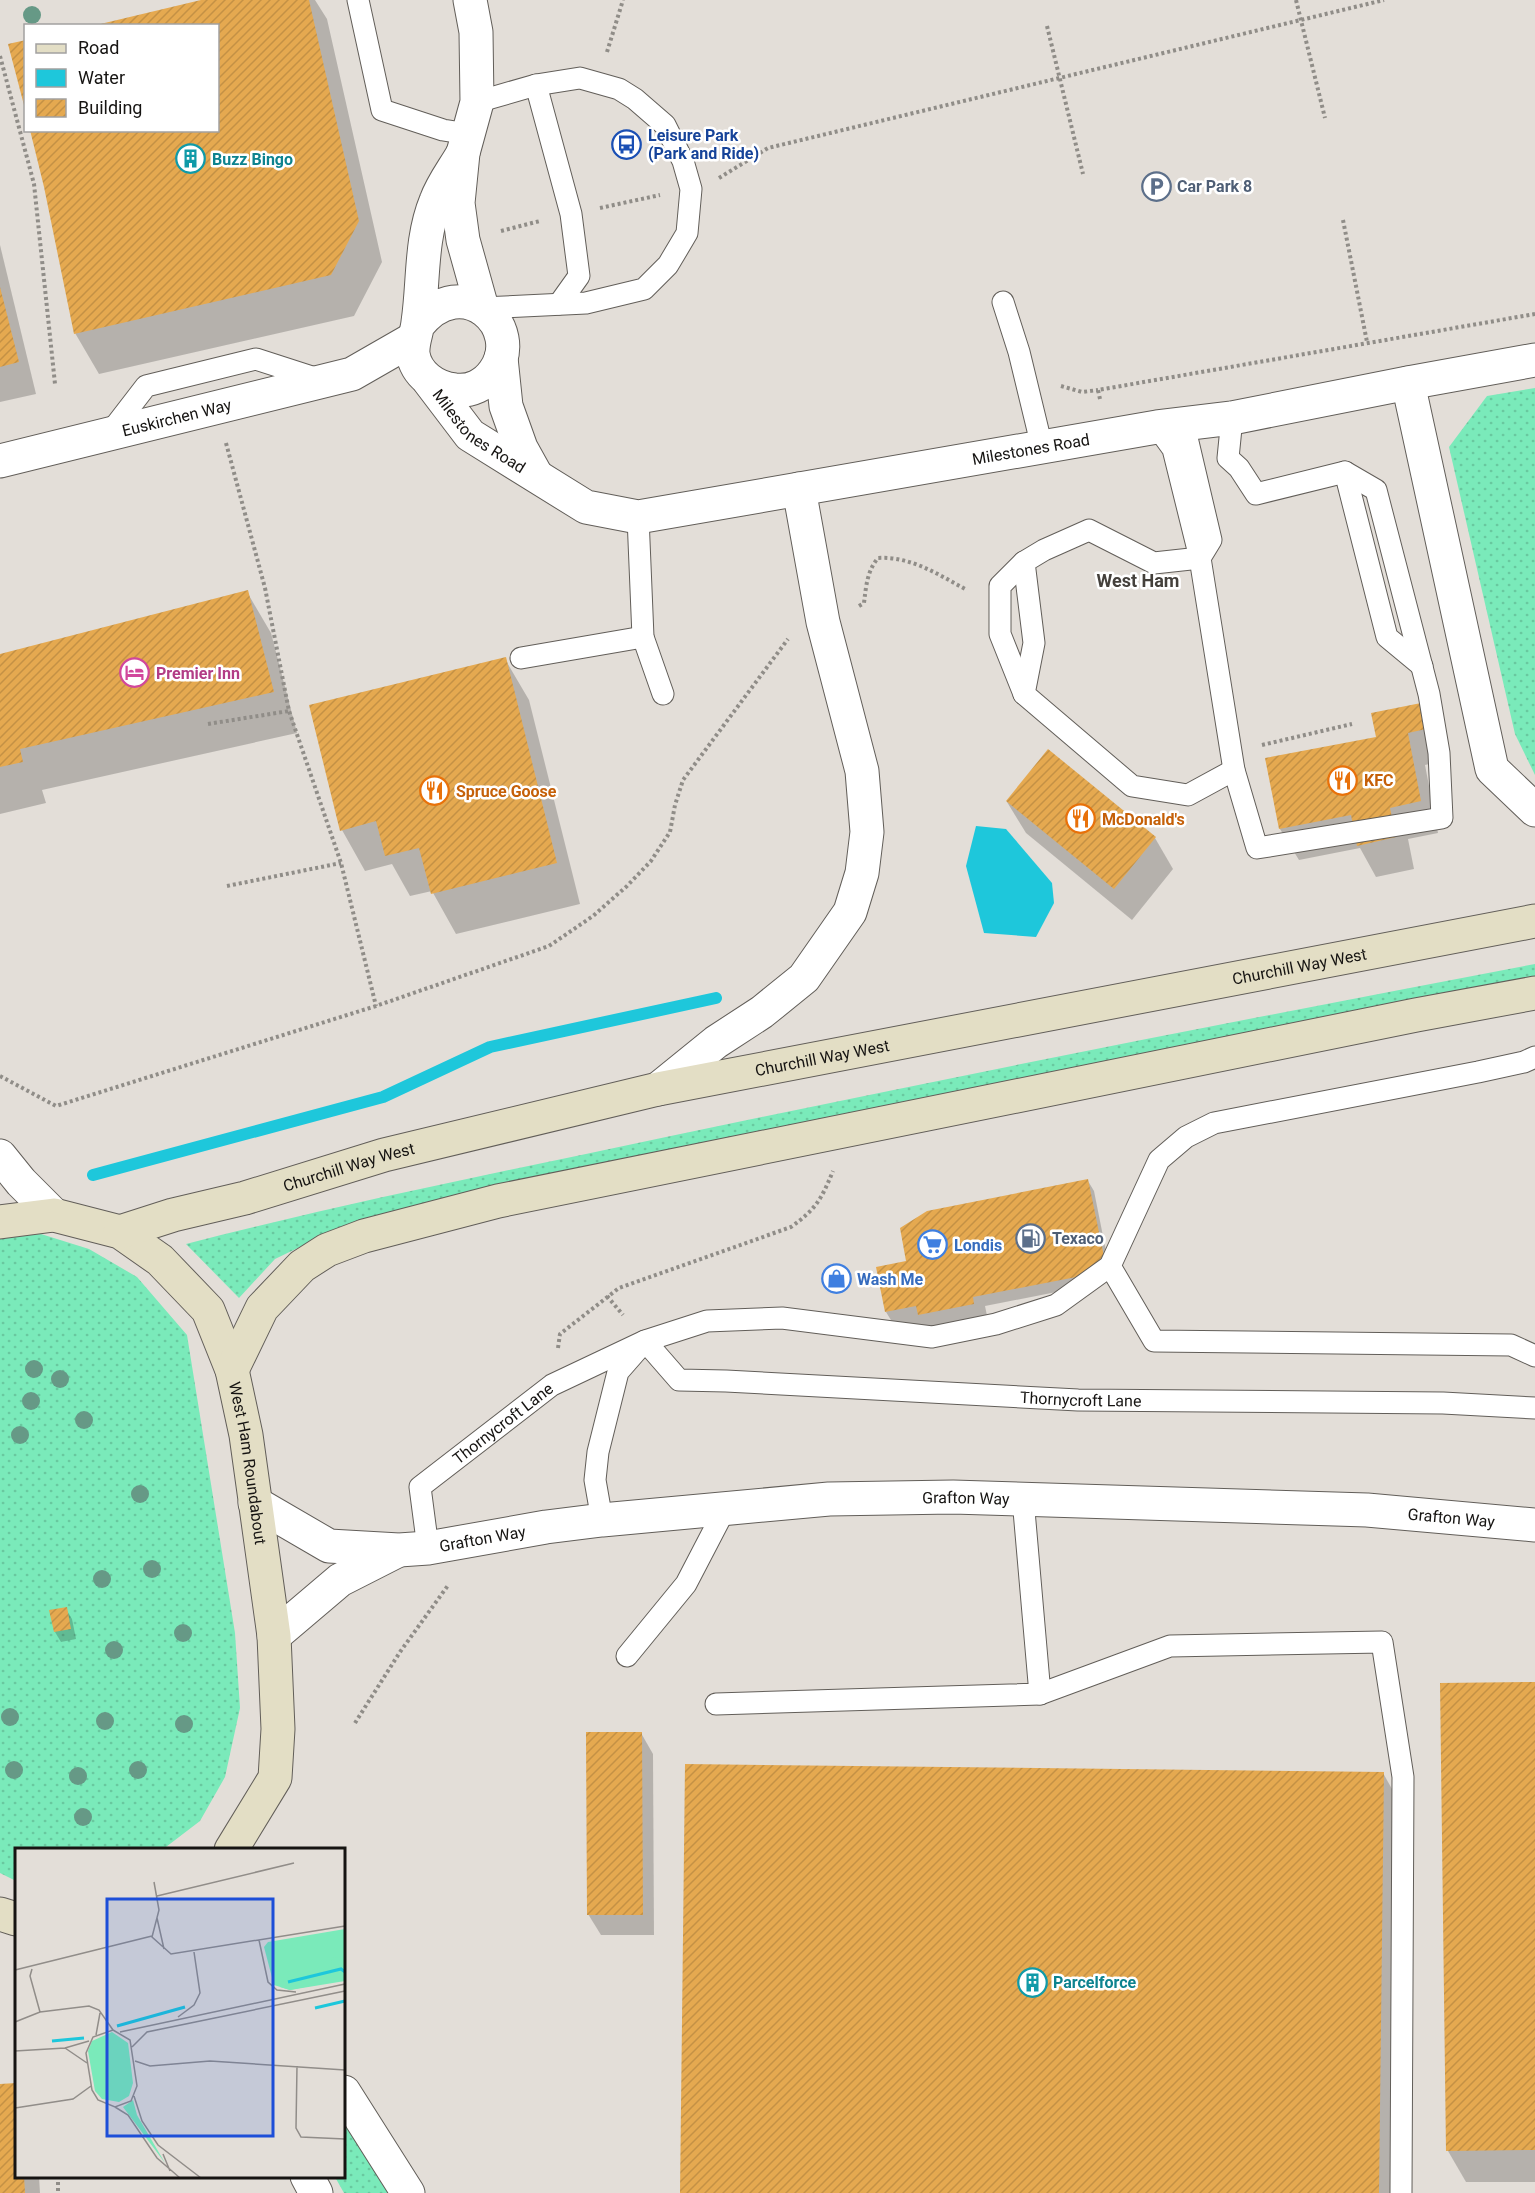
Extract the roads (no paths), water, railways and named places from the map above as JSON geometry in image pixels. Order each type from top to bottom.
[{"type":"main road","name":"Churchill Way West","points":[[120,1232],[173,1215],[245,1198],[384,1155],[658,1089],[1535,921]]},
{"type":"main road","points":[[232,1370],[262,1308],[302,1266],[327,1250],[364,1236],[498,1201],[1535,993]]},
{"type":"main road","name":"West Ham Roundabout","points":[[0,1222],[54,1215],[120,1232],[160,1260],[208,1310],[232,1370],[246,1435],[274,1636],[278,1729],[276,1778],[243,1842]]},
{"type":"main road","points":[[0,1914],[15,1919]]},
{"type":"street","points":[[470,0],[476,32],[477,102],[466,144],[458,203],[464,240],[482,308]]},
{"type":"street","points":[[416,332],[428,312],[441,304],[469,302],[482,308],[493,318],[500,330],[503,345],[501,358],[495,371],[485,382],[473,389],[458,391],[442,388],[429,381],[419,369],[413,355],[424,241],[436,200],[466,144]]},
{"type":"street","name":"Euskirchen Way","points":[[338,378],[416,332]]},
{"type":"street","name":"Milestones Road","points":[[501,358],[506,406],[521,448],[536,475]]},
{"type":"street","name":"Milestones Road","points":[[429,381],[470,435],[586,507],[638,517],[1042,447],[1232,418],[1535,360]]},
{"type":"street","name":"Euskirchen Way","points":[[0,461],[338,378],[429,381]]},
{"type":"street","points":[[1408,383],[1492,769],[1535,810]]},
{"type":"street","points":[[658,1089],[716,1042],[762,1012],[804,978],[850,912],[862,873],[867,832],[862,771],[823,622],[799,489]]},
{"type":"street","points":[[0,1156],[21,1182],[54,1215]]},
{"type":"street","name":"Grafton Way","points":[[255,1503],[329,1546],[413,1549],[602,1520],[829,1499],[953,1497],[1367,1510],[1535,1526]]},
{"type":"street","name":"Grafton Way","points":[[274,1636],[340,1580],[413,1549]]},
{"type":"street","points":[[345,2094],[408,2193]]},
{"type":"street","points":[[308,2178],[316,2193]]},
{"type":"lane","points":[[358,0],[382,110],[443,130],[466,144]]},
{"type":"lane","points":[[477,102],[537,85],[580,78],[619,89],[665,124],[683,161],[691,189],[687,234],[669,266],[644,289],[586,303],[482,308]]},
{"type":"lane","points":[[537,85],[571,214],[579,276],[559,304]]},
{"type":"lane","points":[[1003,302],[1019,352],[1042,447]]},
{"type":"lane","points":[[108,434],[146,386],[256,359],[338,378]]},
{"type":"lane","points":[[1170,426],[1173,449],[1200,558],[1234,770],[1257,848],[1442,818],[1439,753],[1429,694],[1376,490],[1345,472],[1256,494],[1239,468],[1228,458],[1232,418]]},
{"type":"lane","points":[[638,517],[643,637],[663,694]]},
{"type":"lane","points":[[1200,558],[1154,563],[1089,530],[1044,550],[1024,562],[1000,586],[1000,634],[1024,694],[1132,786],[1188,795],[1234,770]]},
{"type":"lane","points":[[1024,562],[1034,643],[1024,694]]},
{"type":"lane","points":[[521,658],[643,637]]},
{"type":"lane","points":[[602,1520],[596,1480],[601,1441],[618,1372],[645,1341],[706,1321],[782,1318],[932,1337],[996,1324],[1056,1305],[1110,1266],[1159,1160],[1186,1137],[1214,1124],[1531,1063]]},
{"type":"lane","points":[[1110,1266],[1154,1341],[1511,1346],[1535,1356]]},
{"type":"lane","name":"Thornycroft Lane","points":[[413,1549],[420,1487],[552,1385],[645,1341],[679,1380],[1078,1400],[1443,1403],[1535,1408]]},
{"type":"lane","points":[[1023,1499],[1040,1694]]},
{"type":"lane","points":[[627,1656],[686,1584],[725,1509]]},
{"type":"lane","points":[[716,1704],[1040,1694],[1170,1646],[1382,1642],[1403,1777],[1401,2193]]},
{"type":"water","points":[[976,826],[1006,829],[1052,883],[1054,903],[1036,937],[984,933],[966,866]]},
{"type":"waterway","points":[[93,1175],[383,1097],[490,1047],[716,998]]},
{"type":"place","name":"Leisure Park (Park and Ride)","points":[[627,144]]},
{"type":"place","name":"Buzz Bingo","points":[[191,159]]},
{"type":"place","name":"Car Park 8","points":[[1156,186]]},
{"type":"place","name":"Premier Inn","points":[[135,673]]},
{"type":"place","name":"KFC","points":[[1343,780]]},
{"type":"place","name":"Spruce Goose","points":[[435,791]]},
{"type":"place","name":"McDonald's","points":[[1081,819]]},
{"type":"place","name":"Texaco","points":[[1031,1238]]},
{"type":"place","name":"Londis","points":[[933,1245]]},
{"type":"place","name":"Wash Me","points":[[836,1279]]},
{"type":"place","name":"Parcelforce","points":[[1032,1982]]},
{"type":"district","name":"West Ham","points":[[1138,581]]}]
